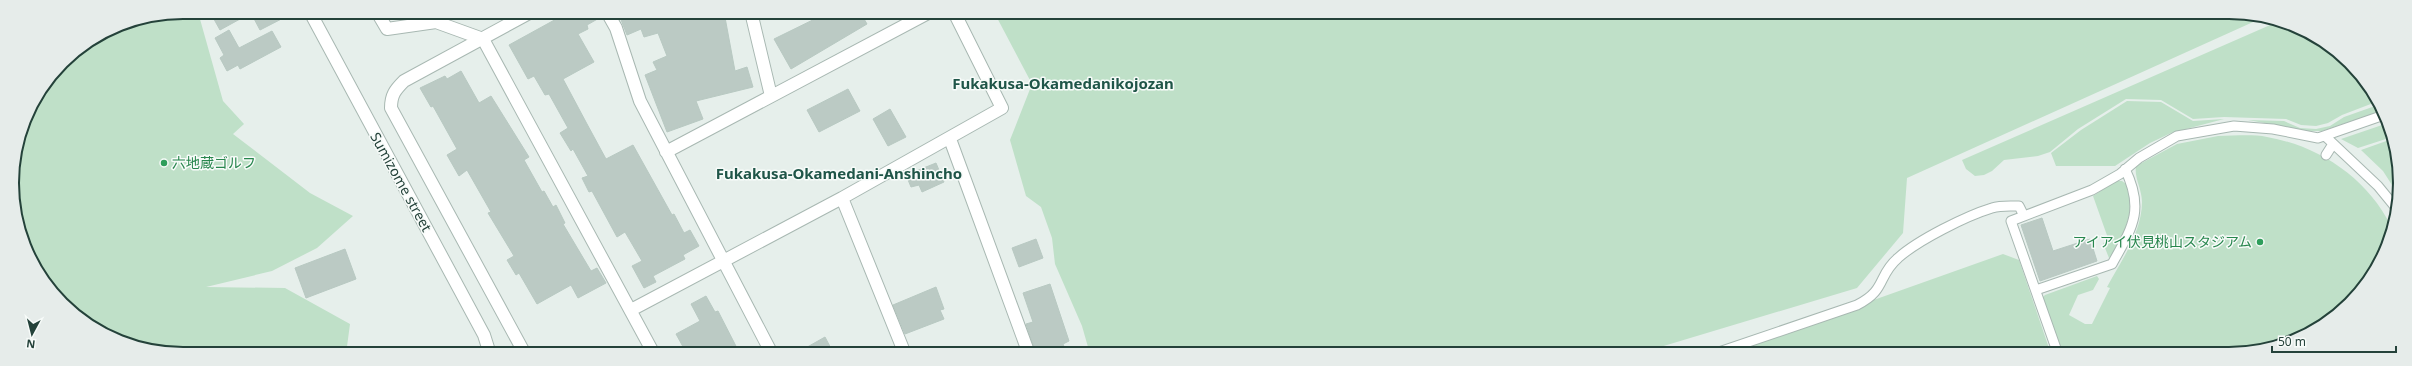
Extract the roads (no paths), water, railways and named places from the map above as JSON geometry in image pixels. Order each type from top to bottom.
[{"type":"street","name":"Sumizome street","points":[[314,19],[484,335],[488,347]]},
{"type":"street","points":[[381,19],[387,29],[436,22],[483,39],[650,347]]},
{"type":"street","points":[[519,19],[404,81],[392,95],[391,108],[521,347]]},
{"type":"street","points":[[611,19],[616,28],[640,101],[768,347]]},
{"type":"street","points":[[753,19],[772,96]]},
{"type":"street","points":[[666,152],[917,19]]},
{"type":"street","points":[[631,310],[724,263],[950,139],[1002,108],[958,19]]},
{"type":"street","points":[[950,139],[1026,347]]},
{"type":"street","points":[[842,198],[902,347]]},
{"type":"lane","points":[[2056,347],[2011,221],[2092,190],[2125,169],[2139,158],[2177,136],[2234,126],[2273,130],[2318,138],[2379,117]]},
{"type":"lane","points":[[2325,136],[2378,186],[2392,203]]},
{"type":"lane","points":[[2326,156],[2333,144]]},
{"type":"lane","points":[[2036,290],[2112,264],[2134,225],[2135,209],[2132,182],[2125,169]]},
{"type":"lane","points":[[1734,347],[1857,305],[1870,298],[1878,290],[1887,272],[1898,258],[1943,230],[1981,212],[1993,208],[2019,206],[2024,216]]},
{"type":"place","name":"六地蔵ゴルフ","points":[[164,163]]},
{"type":"place","name":"アイアイ伏見桃山スタジアム","points":[[2260,242]]},
{"type":"district","name":"Fukakusa-Okamedanikojozan","points":[[1063,84]]},
{"type":"district","name":"Fukakusa-Okamedani-Anshincho","points":[[839,174]]}]
